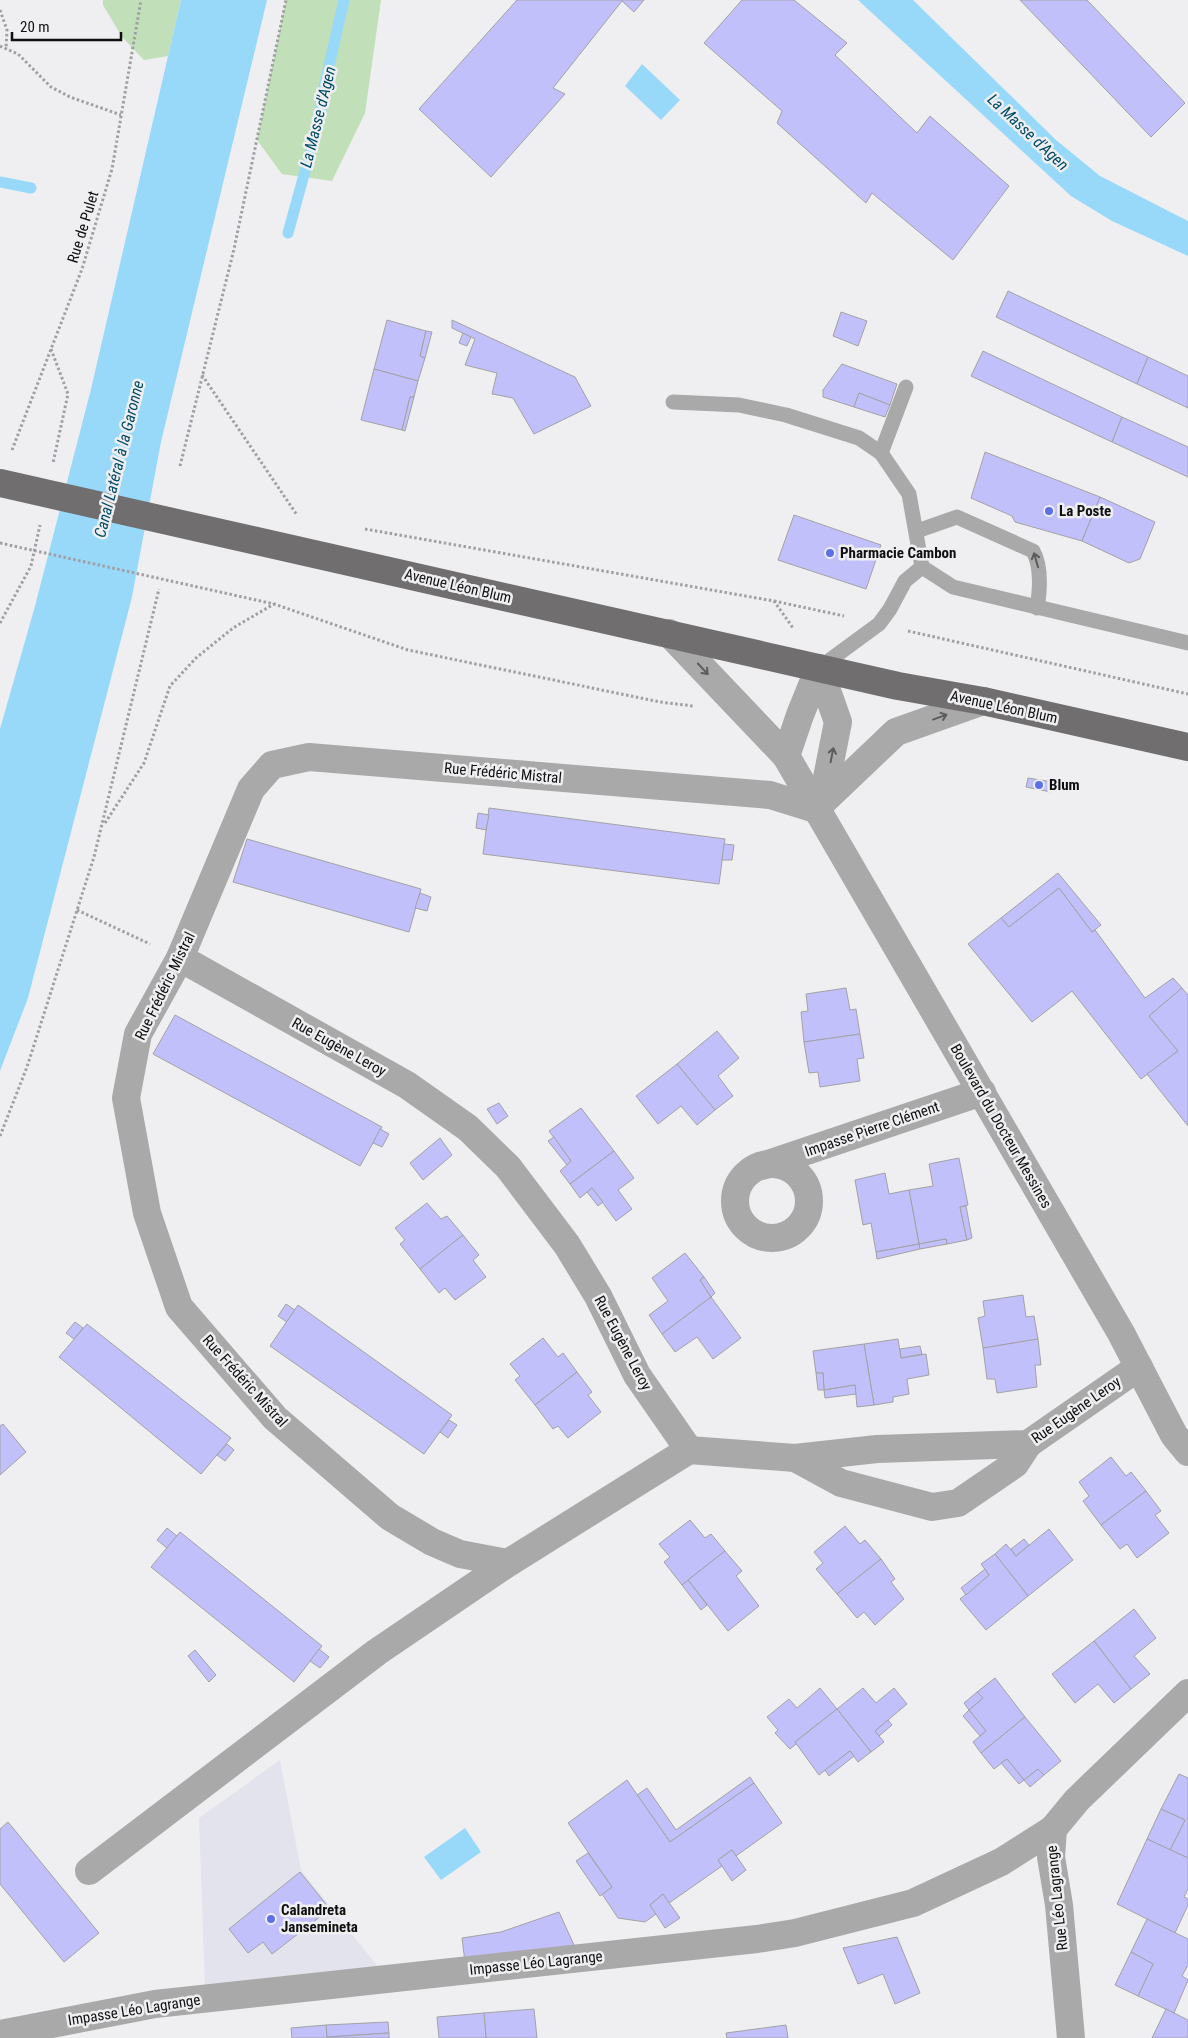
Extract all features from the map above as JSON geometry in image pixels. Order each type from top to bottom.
[{"type":"main road","name":"Avenue Léon Blum","points":[[0,484],[247,538],[898,686],[983,701],[1188,746]]},
{"type":"street","points":[[669,633],[786,756],[819,806]]},
{"type":"street","points":[[786,756],[819,668]]},
{"type":"street","points":[[819,668],[838,722],[819,806]]},
{"type":"street","points":[[819,806],[896,732],[983,701]]},
{"type":"street","name":"Rue Frédéric Mistral","points":[[508,1563],[460,1554],[432,1542],[390,1518],[275,1418],[179,1307],[147,1212],[126,1098],[138,1034],[180,958],[251,788],[272,765],[309,757],[770,795],[819,806]]},
{"type":"street","name":"Boulevard du Docteur Messines","points":[[819,806],[1139,1367],[1181,1443],[1188,1469]]},
{"type":"street","name":"Rue Eugène Leroy","points":[[180,958],[407,1085],[468,1128],[508,1167],[567,1245],[598,1296],[637,1375],[689,1450],[795,1458],[876,1449],[1028,1444],[1139,1367]]},
{"type":"street","name":"Impasse Pierre Clément","points":[[762,1166],[982,1092]]},
{"type":"street","points":[[795,1458],[841,1483],[932,1507],[958,1503],[1015,1464],[1028,1444]]},
{"type":"street","points":[[89,1871],[377,1652],[508,1563],[689,1450]]},
{"type":"street","name":"Rue Léo Lagrange","points":[[1071,2038],[1059,1905],[1052,1857],[1053,1829],[1077,1800],[1188,1693]]},
{"type":"street","name":"Impasse Léo Lagrange","points":[[0,2034],[155,2004],[757,1940],[795,1933],[913,1903],[1001,1862],[1053,1829]]},
{"type":"lane","points":[[881,453],[906,387]]},
{"type":"lane","points":[[673,402],[740,405],[786,415],[859,438],[881,453],[909,494],[922,567],[953,587],[1188,643]]},
{"type":"lane","points":[[917,531],[957,517],[1033,551],[1038,559],[1040,594],[1037,608]]},
{"type":"lane","points":[[819,668],[879,624],[890,609],[905,581],[922,567]]},
{"type":"path","name":"Rue de Pulet","points":[[12,450],[82,269],[112,169],[141,0]]},
{"type":"path","points":[[180,466],[234,249],[286,0]]},
{"type":"path","points":[[0,10],[7,30],[6,49]]},
{"type":"path","points":[[0,46],[18,54],[51,87],[70,97],[121,115]]},
{"type":"path","points":[[202,375],[298,518],[290,516]]},
{"type":"path","points":[[357,528],[774,601],[1188,694]]},
{"type":"path","points":[[0,543],[201,586],[274,604],[408,650],[660,702],[745,714]]},
{"type":"path","points":[[0,1136],[27,1067],[103,826],[159,589]]},
{"type":"path","points":[[774,601],[819,668]]},
{"type":"path","points":[[103,826],[144,763],[170,686],[196,658],[233,628],[274,604]]},
{"type":"path","points":[[77,910],[180,958]]},
{"type":"shaded area","name":"Calandreta Jansemineta","points":[[280,1760],[301,1870],[379,1968],[205,1986],[199,1818]]},
{"type":"green space","points":[[103,0],[181,0],[168,56],[144,60],[122,37],[103,5]]},
{"type":"green space","points":[[286,0],[381,0],[365,113],[332,181],[282,174],[257,140]]},
{"type":"water","name":"Canal Latéral à la Garonne","points":[[181,0],[267,0],[161,442],[132,597],[28,998],[0,1071],[0,729],[35,606],[91,389]]},
{"type":"water","points":[[858,0],[913,0],[1056,140],[1100,176],[1188,221],[1188,256],[1112,221],[1071,196]]},
{"type":"water","points":[[642,64],[680,100],[661,120],[625,86]]},
{"type":"water","points":[[465,1828],[481,1852],[441,1880],[424,1857]]},
{"type":"building","points":[[517,0],[644,0],[634,12],[622,1],[553,88],[565,94],[491,177],[419,109]]},
{"type":"building","points":[[742,0],[794,0],[847,43],[835,55],[917,133],[930,116],[1009,186],[953,260],[872,193],[866,203],[777,123],[782,111],[704,43]]},
{"type":"building","points":[[1020,0],[1087,0],[1185,103],[1151,137]]},
{"type":"building","points":[[1008,291],[1148,357],[1137,384],[996,317]]},
{"type":"building","points":[[841,312],[867,321],[858,346],[833,336]]},
{"type":"building","points":[[387,320],[426,331],[420,356],[425,358],[418,381],[374,369]]},
{"type":"building","points":[[452,320],[575,377],[591,406],[534,434],[513,398],[492,394],[497,373],[465,365],[475,339],[452,328]]},
{"type":"building","points":[[426,331],[432,332],[425,358],[420,356]]},
{"type":"building","points":[[463,333],[471,337],[467,346],[459,343]]},
{"type":"building","points":[[983,351],[1122,417],[1112,442],[971,376]]},
{"type":"building","points":[[1148,357],[1188,376],[1188,408],[1137,384]]},
{"type":"building","points":[[842,364],[897,384],[890,405],[859,393],[854,407],[823,397],[823,390]]},
{"type":"building","points":[[374,369],[418,381],[414,397],[410,397],[402,430],[361,420]]},
{"type":"building","points":[[859,393],[890,405],[885,417],[854,407]]},
{"type":"building","points":[[410,397],[414,397],[405,431],[402,430]]},
{"type":"building","points":[[1122,417],[1188,447],[1188,477],[1112,442]]},
{"type":"building","points":[[985,452],[1100,497],[1082,541],[1015,522],[1012,516],[971,498]]},
{"type":"building","points":[[1100,497],[1155,522],[1140,559],[1129,563],[1082,541]]},
{"type":"building","name":"Pharmacie Cambon","points":[[794,515],[881,545],[866,589],[778,560]]},
{"type":"building","name":"Blum","points":[[1028,778],[1053,782],[1051,792],[1026,787]]},
{"type":"building","points":[[489,808],[725,839],[719,884],[483,854]]},
{"type":"building","points":[[478,813],[489,815],[486,830],[476,828]]},
{"type":"building","points":[[247,839],[421,889],[409,932],[233,882]]},
{"type":"building","points":[[724,844],[734,845],[732,860],[722,860]]},
{"type":"building","points":[[1058,873],[1101,925],[1092,932],[1059,888],[1009,927],[1001,918]]},
{"type":"building","points":[[1059,888],[1092,932],[1095,930],[1145,998],[1173,978],[1182,988],[1149,1016],[1178,1051],[1141,1079],[1072,991],[1032,1022],[968,944],[1001,918],[1009,927]]},
{"type":"building","points":[[420,893],[431,897],[427,911],[415,908]]},
{"type":"building","points":[[846,988],[850,1010],[856,1009],[860,1034],[804,1042],[801,1012],[808,1011],[806,994]]},
{"type":"building","points":[[1182,988],[1188,995],[1188,1126],[1147,1074],[1178,1051],[1149,1016]]},
{"type":"building","points":[[175,1015],[382,1127],[360,1166],[153,1054]]},
{"type":"building","points":[[717,1031],[739,1058],[718,1076],[733,1096],[715,1110],[677,1064]]},
{"type":"building","points":[[860,1034],[864,1058],[857,1059],[860,1081],[820,1087],[818,1072],[809,1073],[804,1042]]},
{"type":"building","points":[[677,1064],[715,1110],[697,1125],[681,1106],[658,1124],[636,1096]]},
{"type":"building","points":[[499,1103],[508,1116],[497,1124],[487,1109]]},
{"type":"building","points":[[581,1108],[614,1151],[570,1184],[560,1171],[571,1161],[549,1131]]},
{"type":"building","points":[[380,1129],[389,1134],[382,1147],[373,1143]]},
{"type":"building","points":[[554,1137],[571,1161],[567,1165],[548,1141]]},
{"type":"building","points":[[440,1138],[452,1155],[423,1180],[410,1163]]},
{"type":"building","points":[[614,1151],[634,1178],[618,1190],[632,1209],[616,1221],[592,1188],[580,1198],[570,1184]]},
{"type":"building","points":[[959,1158],[968,1205],[960,1207],[967,1240],[947,1244],[946,1239],[919,1244],[909,1190],[933,1186],[929,1164]]},
{"type":"building","points":[[885,1173],[889,1194],[909,1190],[919,1244],[876,1252],[871,1223],[863,1225],[855,1180]]},
{"type":"building","points":[[592,1188],[603,1202],[598,1206],[587,1192]]},
{"type":"building","points":[[427,1203],[441,1219],[447,1216],[463,1235],[420,1269],[400,1244],[405,1240],[395,1228]]},
{"type":"building","points":[[966,1206],[972,1238],[967,1240],[960,1207]]},
{"type":"building","points":[[463,1235],[479,1255],[473,1260],[486,1277],[455,1300],[445,1288],[439,1293],[420,1269]]},
{"type":"building","points":[[946,1239],[947,1244],[920,1249],[919,1244]]},
{"type":"building","points":[[919,1244],[920,1249],[877,1259],[876,1252]]},
{"type":"building","points":[[685,1253],[704,1277],[700,1280],[711,1297],[662,1334],[649,1315],[668,1301],[652,1278]]},
{"type":"building","points":[[704,1277],[715,1293],[711,1297],[700,1280]]},
{"type":"building","points":[[1023,1295],[1026,1317],[1034,1316],[1038,1339],[983,1348],[978,1318],[985,1316],[983,1301]]},
{"type":"building","points":[[711,1297],[741,1338],[713,1359],[697,1337],[675,1352],[662,1334]]},
{"type":"building","points":[[286,1304],[295,1310],[287,1322],[278,1316]]},
{"type":"building","points":[[298,1305],[452,1415],[424,1454],[270,1346]]},
{"type":"building","points":[[75,1322],[83,1328],[74,1339],[66,1333]]},
{"type":"building","points":[[87,1324],[231,1438],[201,1474],[59,1357]]},
{"type":"building","points":[[543,1338],[558,1357],[563,1353],[577,1372],[535,1405],[515,1380],[520,1376],[510,1364]]},
{"type":"building","points":[[898,1339],[901,1358],[926,1354],[929,1375],[907,1379],[909,1394],[893,1397],[893,1402],[874,1405],[864,1344]]},
{"type":"building","points":[[1038,1339],[1041,1365],[1035,1365],[1037,1387],[997,1393],[995,1379],[987,1379],[983,1348]]},
{"type":"building","points":[[864,1344],[874,1405],[857,1407],[855,1385],[824,1390],[823,1373],[816,1373],[813,1351]]},
{"type":"building","points":[[920,1346],[922,1354],[901,1358],[900,1349]]},
{"type":"building","points":[[577,1372],[592,1392],[588,1395],[601,1412],[568,1438],[558,1426],[553,1429],[535,1405]]},
{"type":"building","points":[[816,1373],[823,1373],[824,1390],[818,1390]]},
{"type":"building","points":[[855,1385],[856,1394],[825,1398],[824,1390]]},
{"type":"building","points":[[449,1420],[457,1425],[448,1438],[440,1432]]},
{"type":"building","points":[[3,1424],[26,1452],[0,1475],[0,1426]]},
{"type":"building","points":[[227,1444],[234,1450],[225,1461],[217,1455]]},
{"type":"building","points":[[1111,1457],[1126,1476],[1131,1472],[1146,1491],[1101,1525],[1083,1501],[1089,1496],[1079,1482]]},
{"type":"building","points":[[1146,1491],[1161,1511],[1155,1515],[1169,1533],[1137,1558],[1127,1544],[1120,1549],[1101,1525]]},
{"type":"building","points":[[690,1520],[705,1538],[711,1534],[725,1551],[682,1585],[664,1562],[670,1557],[659,1544]]},
{"type":"building","points":[[845,1526],[860,1544],[865,1540],[881,1559],[837,1594],[816,1569],[823,1563],[814,1552]]},
{"type":"building","points":[[167,1528],[177,1536],[167,1548],[157,1540]]},
{"type":"building","points":[[1049,1529],[1073,1560],[1028,1596],[995,1554],[1006,1544],[1016,1556]]},
{"type":"building","points":[[180,1532],[322,1646],[294,1682],[151,1567]]},
{"type":"building","points":[[1024,1539],[1029,1545],[1016,1556],[1011,1549]]},
{"type":"building","points":[[725,1551],[742,1571],[736,1576],[759,1606],[728,1631],[688,1580]]},
{"type":"building","points":[[995,1554],[1028,1596],[986,1630],[960,1599],[989,1575],[981,1564]]},
{"type":"building","points":[[881,1559],[895,1579],[891,1582],[904,1599],[875,1625],[864,1612],[857,1618],[837,1594]]},
{"type":"building","points":[[985,1569],[989,1575],[966,1595],[961,1588]]},
{"type":"building","points":[[688,1580],[707,1605],[701,1610],[682,1585]]},
{"type":"building","points":[[1134,1609],[1156,1638],[1134,1656],[1150,1674],[1131,1689],[1094,1641]]},
{"type":"building","points":[[1094,1641],[1131,1689],[1114,1703],[1098,1684],[1075,1703],[1052,1674]]},
{"type":"building","points":[[319,1649],[329,1657],[320,1668],[310,1661]]},
{"type":"building","points":[[195,1650],[216,1675],[209,1682],[188,1656]]},
{"type":"building","points":[[995,1678],[1025,1717],[981,1753],[973,1742],[986,1731],[969,1710],[983,1698],[977,1692]]},
{"type":"building","points":[[820,1688],[837,1709],[795,1742],[796,1744],[790,1749],[775,1733],[778,1730],[767,1717],[789,1699],[797,1708]]},
{"type":"building","points":[[863,1688],[876,1703],[894,1688],[907,1704],[875,1731],[884,1742],[871,1752],[837,1709]]},
{"type":"building","points":[[977,1692],[983,1698],[969,1710],[964,1703]]},
{"type":"building","points":[[837,1709],[871,1752],[858,1762],[850,1751],[819,1775],[795,1742]]},
{"type":"building","points":[[969,1710],[986,1731],[980,1736],[963,1716]]},
{"type":"building","points":[[1025,1717],[1061,1761],[1044,1775],[1038,1769],[1024,1780],[1007,1759],[994,1769],[981,1753]]},
{"type":"building","points":[[888,1720],[892,1725],[879,1736],[875,1731]]},
{"type":"building","points":[[850,1751],[854,1756],[829,1776],[825,1770]]},
{"type":"building","points":[[1007,1759],[1024,1780],[1019,1784],[1001,1763]]},
{"type":"building","points":[[1038,1769],[1044,1775],[1030,1787],[1024,1780]]},
{"type":"building","points":[[1179,1774],[1188,1778],[1188,1858],[1170,1850],[1185,1820],[1161,1809]]},
{"type":"building","points":[[750,1777],[754,1783],[670,1842],[637,1795],[647,1788],[676,1830]]},
{"type":"building","points":[[627,1780],[670,1842],[754,1783],[782,1823],[736,1856],[732,1850],[718,1860],[722,1866],[669,1903],[663,1894],[650,1905],[656,1914],[645,1922],[618,1918],[602,1894],[612,1887],[568,1823]]},
{"type":"building","points":[[1161,1809],[1185,1820],[1170,1850],[1147,1839]]},
{"type":"building","points":[[8,1822],[99,1933],[64,1962],[0,1884],[0,1829]]},
{"type":"building","points":[[1147,1839],[1188,1858],[1188,1889],[1184,1897],[1188,1899],[1188,1905],[1175,1933],[1117,1904]]},
{"type":"building","points":[[732,1850],[746,1870],[732,1881],[718,1860]]},
{"type":"building","points":[[588,1853],[612,1887],[600,1896],[576,1861]]},
{"type":"building","points":[[300,1872],[330,1909],[272,1954],[263,1942],[248,1953],[229,1929]]},
{"type":"building","points":[[663,1894],[680,1918],[665,1928],[650,1905]]},
{"type":"building","points":[[559,1912],[574,1945],[547,1954],[465,1962],[462,1938],[501,1932]]},
{"type":"building","points":[[1147,1919],[1188,1939],[1188,1965],[1182,1976],[1188,1980],[1174,2013],[1138,1996],[1153,1964],[1131,1952]]},
{"type":"building","points":[[897,1937],[920,1993],[895,2004],[883,1974],[858,1984],[843,1948]]},
{"type":"building","points":[[1131,1952],[1153,1964],[1138,1996],[1115,1985]]},
{"type":"building","points":[[534,2009],[537,2038],[486,2038],[484,2013]]},
{"type":"building","points":[[1166,2009],[1188,2020],[1188,2038],[1152,2038]]},
{"type":"building","points":[[484,2013],[486,2038],[439,2038],[437,2017]]},
{"type":"building","points":[[388,2022],[389,2033],[327,2037],[326,2025]]},
{"type":"building","points":[[326,2025],[327,2037],[389,2033],[389,2038],[292,2038],[291,2028]]},
{"type":"building","points":[[786,2025],[788,2038],[727,2038],[726,2033]]},
{"type":"waterway","name":"La Masse d'Agen","points":[[288,233],[321,113],[322,96],[344,0]]},
{"type":"waterway","points":[[0,182],[31,188]]},
{"type":"place","name":"La Poste","points":[[1049,511]]},
{"type":"place","name":"Pharmacie Cambon","points":[[830,553]]},
{"type":"place","name":"Blum","points":[[1039,785]]},
{"type":"place","name":"Calandreta Jansemineta","points":[[271,1919]]}]
